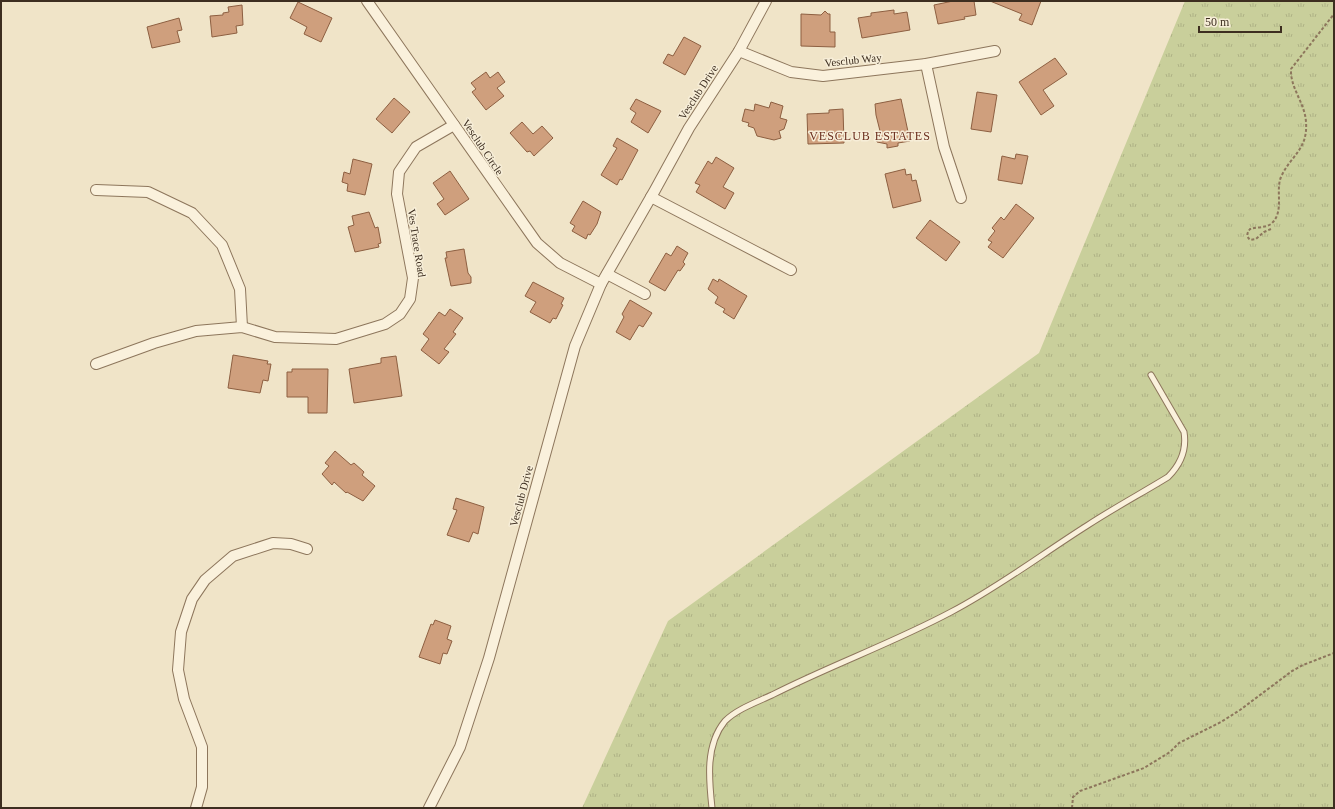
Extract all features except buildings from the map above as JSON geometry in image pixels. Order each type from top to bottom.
[{"type":"street","name":"Vesclub Circle","points":[[367,1],[516,216],[537,243],[560,263],[600,284]]},
{"type":"street","name":"Vesclub Drive","points":[[429,808],[460,747],[489,658],[575,346],[600,284],[689,128],[739,51],[766,1]]},
{"type":"street","name":"Vesclub Way","points":[[739,51],[791,72],[823,76],[926,64],[995,51]]},
{"type":"street","points":[[926,64],[944,147],[961,198]]},
{"type":"street","name":"Ves Trace Road","points":[[96,364],[154,343],[196,331],[242,327],[275,337],[336,339],[385,324],[400,314],[410,299],[413,278],[397,194],[399,172],[416,147],[454,125]]},
{"type":"street","points":[[96,190],[148,192],[192,213],[222,245],[240,289],[242,327]]},
{"type":"street","points":[[651,197],[791,270]]},
{"type":"street","points":[[607,274],[645,294]]},
{"type":"street","points":[[196,808],[202,787],[202,747],[184,699],[178,670],[181,632],[192,599],[205,580],[233,556],[273,543],[291,544],[307,550]]},
{"type":"lane","points":[[712,808],[710,786],[711,752],[714,739],[726,720],[739,711],[794,684],[951,612],[1017,572],[1086,526],[1172,474],[1181,461],[1184,453],[1186,442],[1184,432],[1151,375]]},
{"type":"path","points":[[1271,229],[1264,232],[1256,239],[1250,240],[1248,238],[1247,233],[1250,229],[1266,226],[1274,219],[1279,205],[1281,178],[1299,153],[1306,136],[1306,120],[1291,78],[1291,69],[1334,14]]},
{"type":"path","points":[[1072,808],[1073,797],[1080,791],[1144,768],[1170,752],[1179,743],[1221,722],[1240,710],[1303,664],[1334,653]]},
{"type":"green space","points":[[1185,1],[1334,1],[1334,808],[582,808],[668,621],[1039,353]]},
{"type":"district","name":"VESCLUB ESTATES","points":[[870,136]]}]
